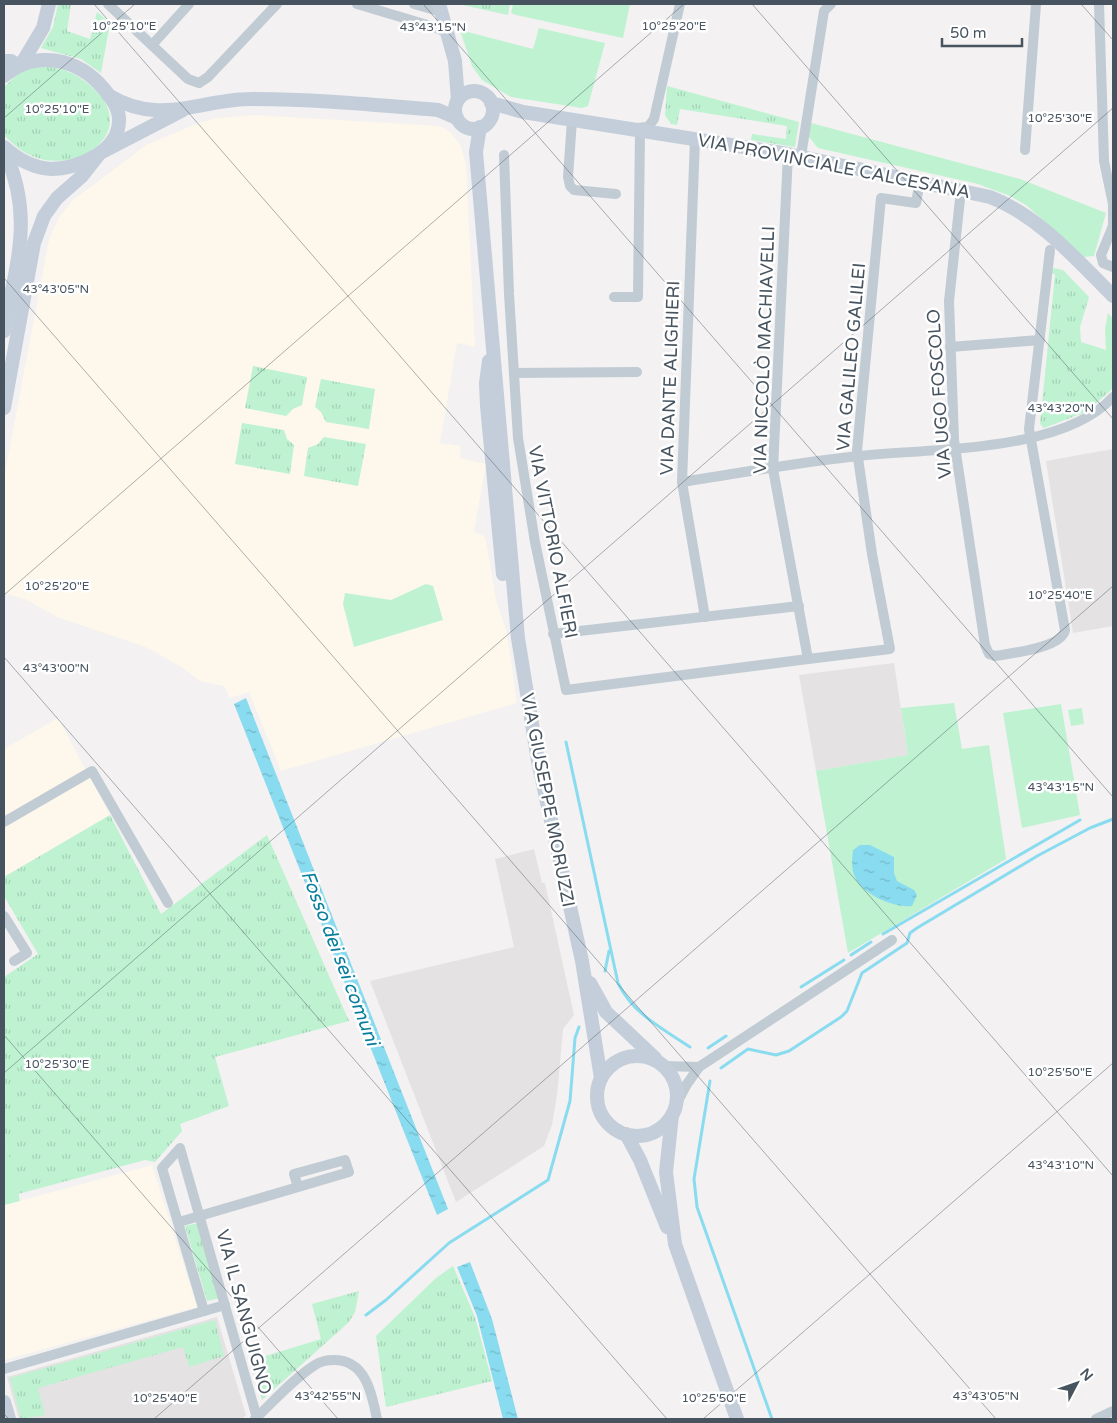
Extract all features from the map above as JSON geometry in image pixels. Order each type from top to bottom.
[{"type":"main road","points":[[4,76],[20,64],[43,28],[49,4]]},
{"type":"main road","points":[[440,8],[455,61],[458,81],[457,101],[473,123]]},
{"type":"main road","points":[[4,61],[20,64],[40,60],[68,64],[89,75],[108,95],[118,114],[119,125],[115,135],[82,176],[53,203],[37,232],[4,408]]},
{"type":"main road","points":[[455,61],[474,91]]},
{"type":"main road","points":[[438,110],[457,101],[464,94],[474,91],[484,94],[491,103],[492,114],[473,123]]},
{"type":"main road","points":[[108,95],[135,108],[184,110],[249,99],[438,110],[473,123],[524,112]]},
{"type":"main road","name":"VIA PROVINCIALE CALCESANA","points":[[491,103],[524,112],[794,155],[961,190],[996,200],[1027,217],[1113,296]]},
{"type":"main road","points":[[4,148],[26,162],[51,169],[76,164],[184,110]]},
{"type":"main road","name":"VIA GIUSEPPE MORUZZI","points":[[473,123],[492,351],[486,383],[490,447],[503,572],[518,638],[538,761],[582,961],[601,1078]]},
{"type":"main road","points":[[4,148],[18,186],[23,223],[4,331]]},
{"type":"main road","name":"VIA GIUSEPPE MORUZZI","points":[[582,961],[592,987],[606,1012],[663,1065]]},
{"type":"main road","points":[[675,1109],[666,1124],[652,1133],[641,1136],[626,1134],[611,1126],[601,1112],[597,1097],[601,1078],[613,1064],[628,1056],[643,1056],[663,1065],[676,1085],[675,1109],[666,1172],[675,1244]]},
{"type":"main road","points":[[626,1134],[640,1160],[675,1244],[737,1419]]},
{"type":"main road","points":[[4,1402],[9,1419]]},
{"type":"street","points":[[108,4],[188,79],[199,83],[208,77],[277,4]]},
{"type":"street","points":[[152,45],[189,4]]},
{"type":"street","points":[[357,4],[448,33]]},
{"type":"street","points":[[414,4],[440,8]]},
{"type":"street","points":[[614,297],[638,298],[634,130],[648,126],[654,119],[680,4]]},
{"type":"street","points":[[1025,150],[1036,4]]},
{"type":"street","points":[[1100,4],[1104,161],[1113,204],[1113,226],[1102,250],[1101,260],[1106,266],[1113,267]]},
{"type":"street","name":"VIA NICCOLÒ MACHIAVELLI","points":[[799,606],[773,469],[794,155],[824,6]]},
{"type":"street","points":[[572,120],[568,178],[570,186],[574,190],[616,194]]},
{"type":"street","name":"VIA DANTE ALIGHIERI","points":[[695,139],[682,482],[705,617]]},
{"type":"street","name":"VIA VITTORIO ALFIERI","points":[[504,155],[507,258],[520,457],[566,690],[808,659]]},
{"type":"street","name":"VIA GALILEO GALILEI","points":[[808,659],[890,649],[872,554],[857,456],[881,198],[916,203],[920,181]]},
{"type":"street","name":"VIA UGO FOSCOLO","points":[[961,190],[949,301],[954,447],[985,646],[989,654],[995,656],[1054,644],[1065,634],[1031,439]]},
{"type":"street","points":[[1031,439],[1030,430],[1050,250]]},
{"type":"street","points":[[950,347],[1040,340]]},
{"type":"street","points":[[514,373],[637,372]]},
{"type":"street","points":[[682,482],[857,456],[1031,439],[1083,420],[1113,398]]},
{"type":"street","points":[[554,634],[799,606],[808,659]]},
{"type":"street","points":[[4,822],[92,771],[168,903]]},
{"type":"street","points":[[4,916],[27,953],[14,961]]},
{"type":"street","points":[[675,1109],[687,1084],[700,1067],[892,940]]},
{"type":"street","points":[[663,1065],[700,1067]]},
{"type":"street","name":"VIA IL SANGUIGNO","points":[[204,1311],[162,1168],[180,1148],[256,1419]]},
{"type":"street","name":"VIA IL SANGUIGNO","points":[[178,1222],[200,1215],[298,1187],[349,1172],[345,1160],[294,1174],[298,1187]]},
{"type":"street","points":[[4,1369],[225,1305]]},
{"type":"street","points":[[256,1419],[314,1365],[330,1360],[350,1364],[361,1373],[367,1382],[377,1419]]},
{"type":"street","points":[[1096,1419],[1113,1411]]},
{"type":"shaded area","points":[[253,115],[440,126],[450,132],[460,144],[466,164],[475,347],[457,343],[440,443],[461,446],[460,458],[486,464],[474,532],[484,536],[486,541],[496,600],[507,633],[517,703],[281,771],[249,692],[230,698],[224,686],[200,681],[183,668],[148,648],[57,617],[25,599],[4,593],[4,478],[49,240],[58,219],[72,201],[146,145],[199,123],[218,118]]},
{"type":"shaded area","points":[[1113,449],[1113,626],[1073,633],[1046,461]]},
{"type":"shaded area","points":[[894,663],[908,755],[816,771],[799,675]]},
{"type":"shaded area","points":[[58,718],[110,815],[4,877],[4,749]]},
{"type":"shaded area","points":[[534,849],[542,883],[545,883],[574,1015],[563,1029],[557,1095],[552,1125],[544,1146],[456,1202],[370,981],[514,947],[495,859]]},
{"type":"shaded area","points":[[152,1165],[197,1307],[4,1360],[4,1205]]},
{"type":"shaded area","points":[[217,1317],[246,1415],[242,1419],[19,1419],[7,1377]]},
{"type":"green space","points":[[58,4],[71,4],[67,31],[90,39],[97,12],[110,23],[101,73],[81,59],[41,48],[53,27]]},
{"type":"green space","points":[[458,4],[510,4],[508,15]]},
{"type":"green space","points":[[513,4],[630,4],[623,38],[516,15],[511,13]]},
{"type":"green space","points":[[539,28],[605,43],[588,106],[582,108],[511,97],[482,80],[472,66],[460,30],[533,49]]},
{"type":"green space","points":[[39,66],[62,69],[75,75],[94,89],[105,104],[110,118],[108,130],[101,142],[91,151],[61,161],[45,160],[33,157],[23,151],[4,135],[4,87],[19,73]]},
{"type":"green space","points":[[667,86],[799,122],[795,147],[751,140],[752,134],[786,139],[787,126],[680,109],[677,125],[671,124],[665,115]]},
{"type":"green space","points":[[811,123],[1020,179],[1106,213],[1094,256],[1084,257],[1026,205],[1010,196],[978,184],[818,148],[809,137]]},
{"type":"green space","points":[[1054,268],[1063,270],[1089,297],[1080,327],[1081,342],[1106,350],[1105,329],[1108,313],[1113,319],[1113,388],[1088,411],[1044,428],[1040,424],[1055,274],[1049,273]]},
{"type":"green space","points":[[253,366],[307,377],[302,405],[293,409],[286,416],[245,408]]},
{"type":"green space","points":[[321,379],[375,389],[369,429],[326,422],[321,412],[315,407]]},
{"type":"green space","points":[[242,423],[284,430],[287,439],[294,445],[290,474],[235,464]]},
{"type":"green space","points":[[324,437],[366,444],[358,486],[304,476],[308,448],[318,444]]},
{"type":"green space","points":[[426,584],[433,586],[443,620],[354,647],[343,604],[345,593],[391,600]]},
{"type":"green space","points":[[954,703],[962,749],[989,745],[1006,859],[848,953],[816,771],[908,755],[901,708]]},
{"type":"green space","points":[[1061,704],[1080,815],[1022,828],[1003,713]]},
{"type":"green space","points":[[1082,708],[1084,724],[1071,726],[1068,710]]},
{"type":"green space","points":[[110,815],[161,914],[267,835],[349,1021],[215,1057],[229,1106],[180,1124],[182,1131],[155,1162],[145,1160],[18,1194],[4,1135],[4,977],[38,954],[4,896],[4,877]]},
{"type":"green space","points":[[4,1135],[20,1201],[4,1205]]},
{"type":"green space","points":[[198,1223],[220,1298],[207,1301],[185,1226]]},
{"type":"green space","points":[[453,1266],[475,1317],[492,1381],[386,1407],[376,1336],[436,1278]]},
{"type":"green space","points":[[359,1291],[355,1312],[349,1322],[262,1400],[252,1360],[321,1339],[312,1304]]},
{"type":"green space","points":[[215,1320],[224,1356],[189,1367],[183,1347],[38,1388],[45,1415],[21,1419],[10,1378]]},
{"type":"water","name":"Fosso dei sei comuni","points":[[246,698],[448,1209],[437,1215],[234,704]]},
{"type":"water","points":[[860,845],[870,845],[894,857],[894,873],[897,881],[914,890],[917,895],[912,906],[897,905],[880,899],[872,895],[859,883],[854,874],[852,860],[853,850]]},
{"type":"water","points":[[470,1262],[492,1319],[518,1419],[503,1419],[477,1316],[457,1267]]},
{"type":"waterway","points":[[566,742],[618,983],[624,994],[640,1012],[690,1047]]},
{"type":"waterway","points":[[721,1068],[748,1049],[776,1055],[789,1051],[841,1017],[847,1011],[862,973],[907,943],[910,933],[1039,855],[1090,828],[1113,819]]},
{"type":"waterway","points":[[883,934],[1080,820]]},
{"type":"waterway","points":[[851,955],[871,942]]},
{"type":"waterway","points":[[605,971],[609,951]]},
{"type":"waterway","points":[[801,987],[844,960]]},
{"type":"waterway","points":[[366,1315],[386,1300],[449,1243],[548,1180],[570,1101],[575,1038],[579,1027]]},
{"type":"waterway","points":[[708,1048],[726,1036]]},
{"type":"waterway","points":[[710,1081],[694,1179],[697,1207],[772,1419]]}]
